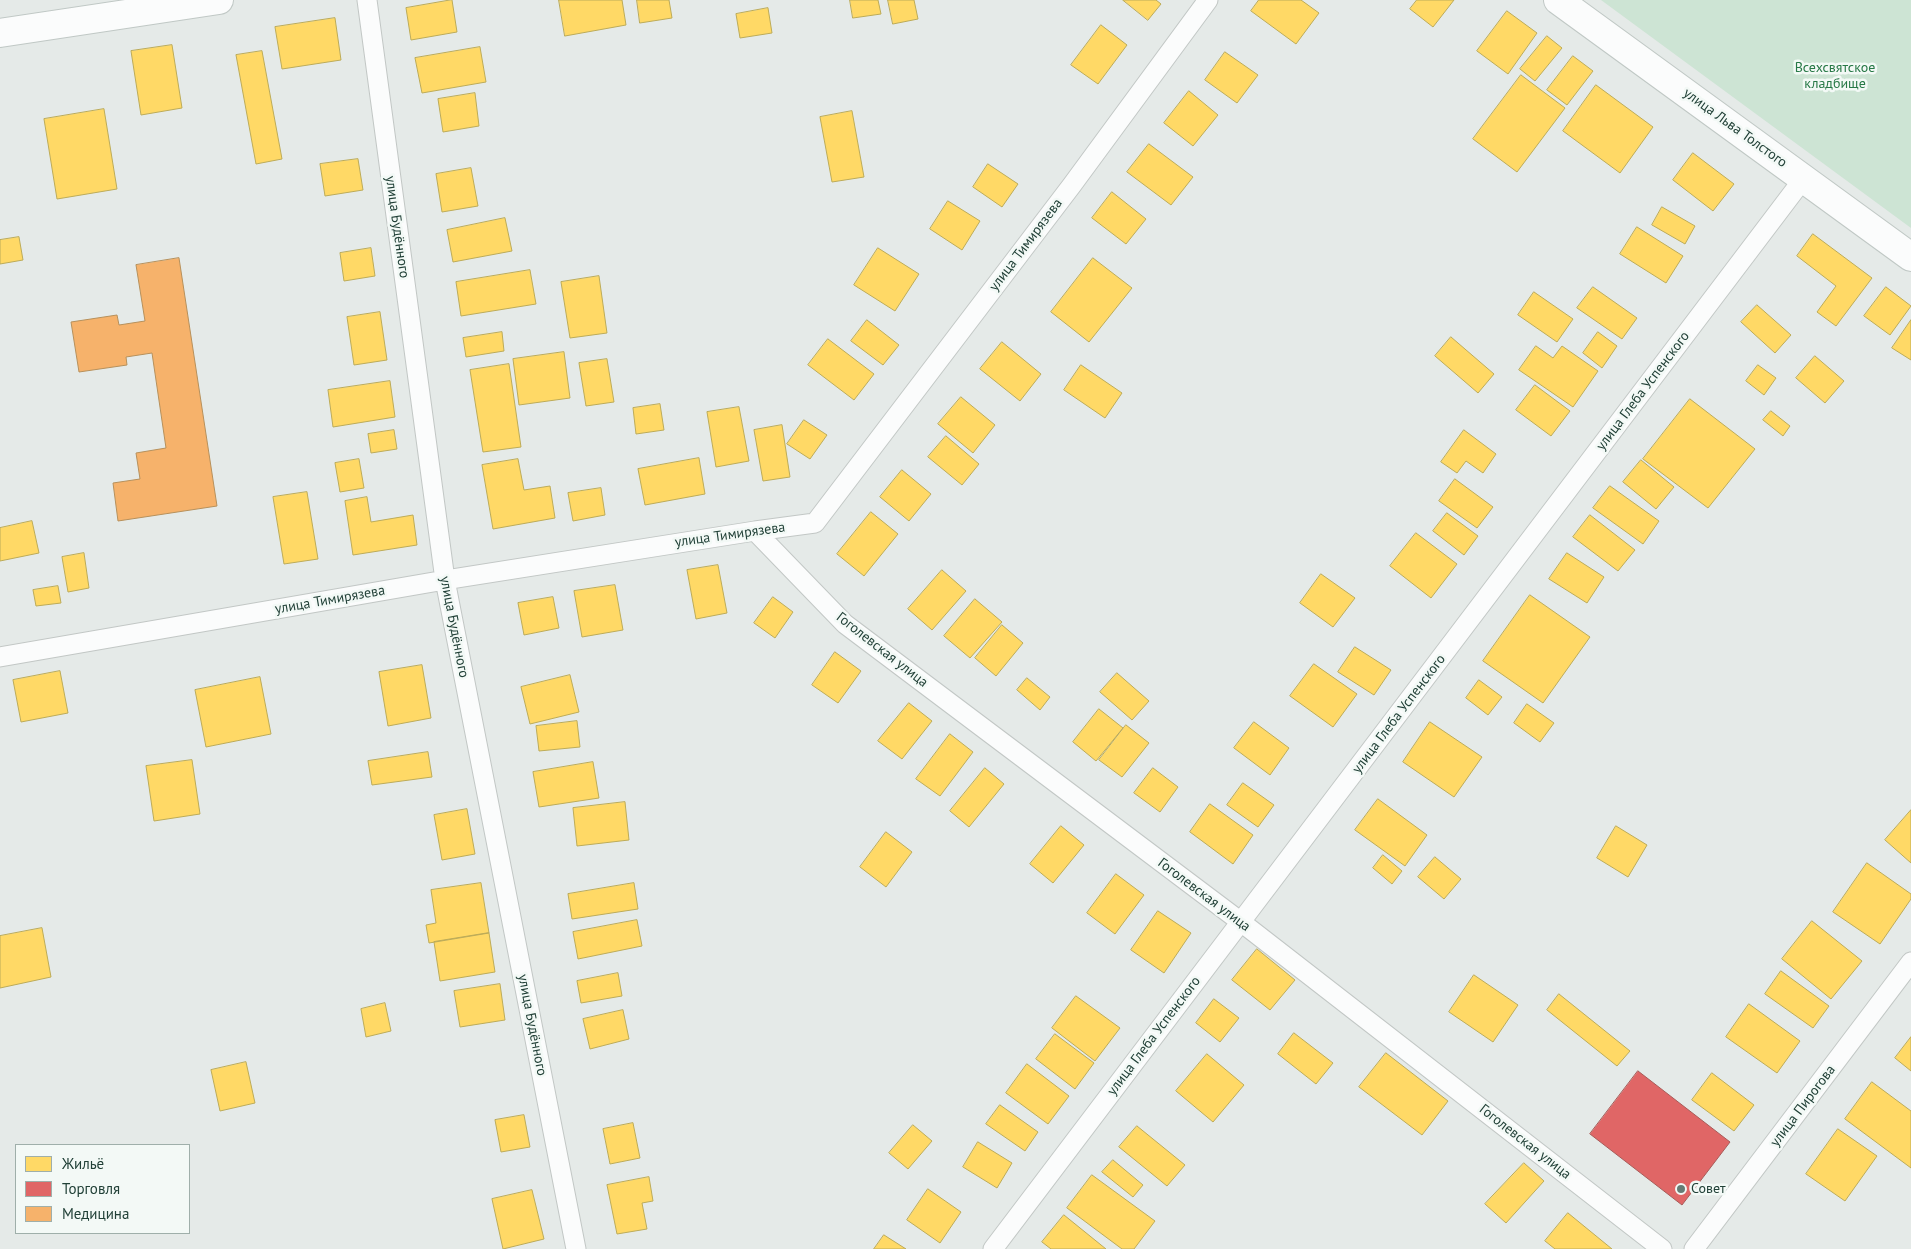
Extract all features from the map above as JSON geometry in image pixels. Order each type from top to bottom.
[{"type":"street","points":[[0,33],[219,0]]},
{"type":"street","name":"улица Будённого","points":[[366,0],[445,580],[576,1249]]},
{"type":"street","name":"улица Тимирязева","points":[[0,657],[445,580],[815,523],[1072,185],[1208,0]]},
{"type":"street","name":"улица Льва Толстого","points":[[1558,0],[1911,257]]},
{"type":"street","name":"улица Глеба Успенского","points":[[993,1249],[1804,178]]},
{"type":"street","name":"Гоголевская улица","points":[[756,531],[845,624],[1241,922],[1662,1249]]},
{"type":"street","name":"улица Пирогова","points":[[1694,1249],[1911,962]]},
{"type":"green space","name":"Всехсвятское кладбище","points":[[1601,0],[1911,0],[1911,228]]},
{"type":"building: Жильё","points":[[452,0],[457,32],[411,40],[406,8]]},
{"type":"building: Жильё","points":[[559,0],[622,0],[626,25],[565,36]]},
{"type":"building: Жильё","points":[[637,0],[669,0],[672,18],[640,23]]},
{"type":"building: Жильё","points":[[850,0],[878,0],[881,14],[853,18]]},
{"type":"building: Жильё","points":[[888,0],[914,0],[918,19],[893,24]]},
{"type":"building: Жильё","points":[[1123,0],[1156,0],[1161,4],[1148,20]]},
{"type":"building: Жильё","points":[[1259,0],[1301,0],[1319,13],[1296,44],[1251,11]]},
{"type":"building: Жильё","points":[[1417,0],[1454,0],[1433,27],[1410,9]]},
{"type":"building: Жильё","points":[[768,8],[772,33],[740,38],[736,14]]},
{"type":"building: Жильё","points":[[1507,11],[1537,33],[1508,74],[1477,51]]},
{"type":"building: Жильё","points":[[335,18],[341,60],[282,69],[275,27]]},
{"type":"building: Жильё","points":[[1101,25],[1127,45],[1098,84],[1071,65]]},
{"type":"building: Жильё","points":[[1547,36],[1562,48],[1535,81],[1520,69]]},
{"type":"building: Жильё","points":[[172,45],[182,108],[141,115],[131,51]]},
{"type":"building: Жильё","points":[[480,47],[486,82],[422,93],[415,58]]},
{"type":"building: Жильё","points":[[262,51],[282,159],[256,164],[236,55]]},
{"type":"building: Жильё","points":[[1225,52],[1258,75],[1237,103],[1205,80]]},
{"type":"building: Жильё","points":[[1573,56],[1593,71],[1567,105],[1547,90]]},
{"type":"building: Жильё","points":[[1521,75],[1565,108],[1517,172],[1473,139]]},
{"type":"building: Жильё","points":[[1596,85],[1653,127],[1620,173],[1563,131]]},
{"type":"building: Жильё","points":[[1189,91],[1218,115],[1193,146],[1164,123]]},
{"type":"building: Жильё","points":[[475,93],[479,126],[443,132],[438,99]]},
{"type":"building: Жильё","points":[[104,109],[117,189],[57,199],[44,119]]},
{"type":"building: Жильё","points":[[852,111],[864,177],[832,182],[820,117]]},
{"type":"building: Жильё","points":[[1149,144],[1193,177],[1171,205],[1127,172]]},
{"type":"building: Жильё","points":[[1693,153],[1734,184],[1713,211],[1673,180]]},
{"type":"building: Жильё","points":[[358,159],[363,190],[325,196],[320,164]]},
{"type":"building: Жильё","points":[[988,164],[1018,184],[1002,207],[973,187]]},
{"type":"building: Жильё","points":[[471,168],[478,206],[442,212],[436,174]]},
{"type":"building: Жильё","points":[[1112,192],[1146,219],[1126,244],[1092,218]]},
{"type":"building: Жильё","points":[[948,201],[980,221],[962,250],[930,229]]},
{"type":"building: Жильё","points":[[1662,207],[1695,226],[1685,244],[1652,225]]},
{"type":"building: Жильё","points":[[505,218],[512,251],[453,262],[447,230]]},
{"type":"building: Жильё","points":[[1637,227],[1683,256],[1666,283],[1620,254]]},
{"type":"building: Жильё","points":[[1813,234],[1872,278],[1836,326],[1817,312],[1836,286],[1797,256]]},
{"type":"building: Жильё","points":[[19,237],[23,260],[0,264],[0,240]]},
{"type":"building: Жильё","points":[[371,248],[375,276],[344,281],[340,253]]},
{"type":"building: Жильё","points":[[878,248],[919,274],[895,311],[854,285]]},
{"type":"building: Жильё","points":[[1093,258],[1132,288],[1089,342],[1051,312]]},
{"type":"building: Жильё","points":[[530,270],[536,304],[461,316],[456,282]]},
{"type":"building: Жильё","points":[[599,276],[607,333],[570,338],[561,282]]},
{"type":"building: Жильё","points":[[1593,287],[1637,318],[1622,339],[1577,308]]},
{"type":"building: Жильё","points":[[1886,287],[1911,306],[1890,335],[1864,316]]},
{"type":"building: Жильё","points":[[1534,292],[1573,319],[1557,342],[1518,315]]},
{"type":"building: Жильё","points":[[1757,305],[1791,335],[1775,353],[1741,322]]},
{"type":"building: Жильё","points":[[380,312],[387,360],[354,365],[347,317]]},
{"type":"building: Жильё","points":[[867,320],[899,345],[883,365],[851,341]]},
{"type":"building: Жильё","points":[[1911,320],[1911,360],[1892,348]]},
{"type":"building: Жильё","points":[[502,332],[504,351],[466,357],[463,338]]},
{"type":"building: Жильё","points":[[1598,332],[1617,346],[1602,368],[1583,353]]},
{"type":"building: Жильё","points":[[1451,337],[1494,374],[1478,393],[1435,356]]},
{"type":"building: Жильё","points":[[828,339],[874,374],[854,400],[808,365]]},
{"type":"building: Жильё","points":[[1002,342],[1041,374],[1020,401],[980,369]]},
{"type":"building: Жильё","points":[[1536,346],[1553,358],[1562,346],[1598,371],[1573,407],[1519,370]]},
{"type":"building: Жильё","points":[[564,352],[570,398],[519,405],[513,359]]},
{"type":"building: Жильё","points":[[1815,356],[1844,381],[1825,403],[1796,378]]},
{"type":"building: Жильё","points":[[607,359],[614,402],[586,406],[579,363]]},
{"type":"building: Жильё","points":[[509,364],[521,447],[483,452],[470,370]]},
{"type":"building: Жильё","points":[[1081,365],[1122,393],[1105,418],[1064,390]]},
{"type":"building: Жильё","points":[[1758,365],[1776,378],[1764,395],[1746,381]]},
{"type":"building: Жильё","points":[[390,381],[395,417],[333,427],[328,390]]},
{"type":"building: Жильё","points":[[1535,385],[1570,411],[1551,436],[1516,410]]},
{"type":"building: Жильё","points":[[961,397],[995,425],[973,453],[938,424]]},
{"type":"building: Жильё","points":[[1690,399],[1755,449],[1708,508],[1643,459]]},
{"type":"building: Жильё","points":[[660,404],[664,430],[636,434],[633,408]]},
{"type":"building: Жильё","points":[[739,407],[749,461],[716,467],[707,412]]},
{"type":"building: Жильё","points":[[1771,411],[1790,426],[1783,436],[1763,420]]},
{"type":"building: Жильё","points":[[804,420],[827,435],[810,459],[787,444]]},
{"type":"building: Жильё","points":[[782,425],[790,477],[763,481],[754,430]]},
{"type":"building: Жильё","points":[[394,430],[397,449],[371,453],[368,434]]},
{"type":"building: Жильё","points":[[1464,430],[1496,454],[1483,473],[1466,461],[1457,473],[1441,462]]},
{"type":"building: Жильё","points":[[946,436],[979,464],[962,485],[928,457]]},
{"type":"building: Жильё","points":[[699,458],[705,494],[645,505],[638,469]]},
{"type":"building: Жильё","points":[[359,459],[364,488],[340,492],[335,463]]},
{"type":"building: Жильё","points":[[518,459],[524,490],[550,486],[555,518],[493,529],[482,465]]},
{"type":"building: Жильё","points":[[1641,460],[1674,487],[1656,509],[1623,482]]},
{"type":"building: Жильё","points":[[902,470],[931,494],[909,521],[880,497]]},
{"type":"building: Жильё","points":[[1455,479],[1493,507],[1477,528],[1439,501]]},
{"type":"building: Жильё","points":[[1610,486],[1659,521],[1643,544],[1593,508]]},
{"type":"building: Жильё","points":[[601,488],[605,515],[573,521],[568,493]]},
{"type":"building: Жильё","points":[[307,492],[318,559],[284,564],[273,497]]},
{"type":"building: Жильё","points":[[367,497],[371,522],[413,515],[417,545],[353,555],[345,501]]},
{"type":"building: Жильё","points":[[871,512],[898,534],[864,576],[837,554]]},
{"type":"building: Жильё","points":[[1447,513],[1478,536],[1464,555],[1433,531]]},
{"type":"building: Жильё","points":[[1590,515],[1635,550],[1618,571],[1573,537]]},
{"type":"building: Жильё","points":[[32,521],[39,553],[0,561],[0,528]]},
{"type":"building: Жильё","points":[[1416,533],[1457,564],[1431,598],[1390,566]]},
{"type":"building: Жильё","points":[[84,553],[89,588],[68,592],[62,557]]},
{"type":"building: Жильё","points":[[1567,553],[1604,577],[1587,603],[1549,579]]},
{"type":"building: Жильё","points":[[718,565],[727,613],[696,619],[687,570]]},
{"type":"building: Жильё","points":[[942,570],[966,591],[932,630],[908,609]]},
{"type":"building: Жильё","points":[[1321,574],[1355,598],[1333,627],[1300,603]]},
{"type":"building: Жильё","points":[[615,585],[623,630],[582,637],[574,591]]},
{"type":"building: Жильё","points":[[58,586],[61,603],[36,606],[33,590]]},
{"type":"building: Жильё","points":[[1530,595],[1590,637],[1543,703],[1483,661]]},
{"type":"building: Жильё","points":[[553,597],[559,628],[524,635],[518,603]]},
{"type":"building: Жильё","points":[[773,597],[793,612],[775,638],[754,623]]},
{"type":"building: Жильё","points":[[975,599],[1002,622],[970,658],[944,636]]},
{"type":"building: Жильё","points":[[1002,625],[1023,643],[996,676],[975,658]]},
{"type":"building: Жильё","points":[[1355,647],[1391,670],[1374,695],[1338,672]]},
{"type":"building: Жильё","points":[[835,652],[861,671],[838,703],[812,685]]},
{"type":"building: Жильё","points":[[1314,664],[1357,694],[1333,727],[1290,696]]},
{"type":"building: Жильё","points":[[422,665],[431,718],[388,726],[379,672]]},
{"type":"building: Жильё","points":[[60,671],[68,713],[21,722],[13,680]]},
{"type":"building: Жильё","points":[[1117,673],[1149,701],[1132,720],[1100,692]]},
{"type":"building: Жильё","points":[[570,675],[579,712],[530,724],[521,687]]},
{"type":"building: Жильё","points":[[260,677],[271,734],[206,747],[195,690]]},
{"type":"building: Жильё","points":[[1027,678],[1050,697],[1040,710],[1017,690]]},
{"type":"building: Жильё","points":[[1479,680],[1502,697],[1488,715],[1466,698]]},
{"type":"building: Жильё","points":[[909,703],[932,721],[902,759],[878,741]]},
{"type":"building: Жильё","points":[[1527,704],[1554,723],[1540,742],[1514,723]]},
{"type":"building: Жильё","points":[[1099,709],[1123,728],[1096,761],[1073,742]]},
{"type":"building: Жильё","points":[[577,721],[580,747],[539,751],[536,726]]},
{"type":"building: Жильё","points":[[1254,722],[1289,748],[1270,775],[1234,748]]},
{"type":"building: Жильё","points":[[1430,722],[1482,757],[1454,797],[1403,762]]},
{"type":"building: Жильё","points":[[1126,725],[1149,743],[1122,777],[1099,760]]},
{"type":"building: Жильё","points":[[950,734],[973,752],[940,796],[916,779]]},
{"type":"building: Жильё","points":[[428,752],[432,777],[372,785],[368,761]]},
{"type":"building: Жильё","points":[[192,760],[200,814],[154,821],[146,766]]},
{"type":"building: Жильё","points":[[593,762],[599,798],[539,807],[533,772]]},
{"type":"building: Жильё","points":[[985,768],[1004,784],[969,827],[950,811]]},
{"type":"building: Жильё","points":[[1153,768],[1178,787],[1160,812],[1134,793]]},
{"type":"building: Жильё","points":[[1243,783],[1274,805],[1258,827],[1227,805]]},
{"type":"building: Жильё","points":[[1378,799],[1427,835],[1405,866],[1355,830]]},
{"type":"building: Жильё","points":[[625,802],[629,840],[577,846],[573,808]]},
{"type":"building: Жильё","points":[[1210,804],[1253,835],[1233,864],[1190,832]]},
{"type":"building: Жильё","points":[[467,809],[475,854],[442,860],[434,815]]},
{"type":"building: Жильё","points":[[1911,810],[1911,863],[1885,840]]},
{"type":"building: Жильё","points":[[1061,826],[1084,845],[1053,883],[1030,864]]},
{"type":"building: Жильё","points":[[1616,826],[1647,845],[1628,877],[1597,858]]},
{"type":"building: Жильё","points":[[886,832],[912,852],[886,887],[860,867]]},
{"type":"building: Жильё","points":[[1383,855],[1402,871],[1392,884],[1373,868]]},
{"type":"building: Жильё","points":[[1435,857],[1461,879],[1444,899],[1418,877]]},
{"type":"building: Жильё","points":[[1867,863],[1911,894],[1911,899],[1880,944],[1833,912]]},
{"type":"building: Жильё","points":[[1116,874],[1144,895],[1115,934],[1087,913]]},
{"type":"building: Жильё","points":[[481,883],[489,933],[429,943],[426,925],[436,923],[431,890]]},
{"type":"building: Жильё","points":[[634,883],[638,909],[572,919],[568,894]]},
{"type":"building: Жильё","points":[[1158,911],[1191,933],[1164,973],[1131,950]]},
{"type":"building: Жильё","points":[[637,920],[642,946],[578,959],[573,932]]},
{"type":"building: Жильё","points":[[1812,921],[1862,961],[1831,999],[1782,959]]},
{"type":"building: Жильё","points":[[42,928],[51,977],[0,988],[0,936]]},
{"type":"building: Жильё","points":[[489,933],[495,972],[440,981],[434,942]]},
{"type":"building: Жильё","points":[[1257,949],[1295,980],[1270,1010],[1232,980]]},
{"type":"building: Жильё","points":[[1781,971],[1829,1006],[1813,1028],[1765,994]]},
{"type":"building: Жильё","points":[[618,973],[622,996],[581,1003],[577,981]]},
{"type":"building: Жильё","points":[[1474,975],[1518,1005],[1493,1042],[1449,1012]]},
{"type":"building: Жильё","points":[[500,984],[505,1020],[460,1027],[454,991]]},
{"type":"building: Жильё","points":[[1559,994],[1630,1051],[1617,1066],[1547,1010]]},
{"type":"building: Жильё","points":[[1076,996],[1120,1028],[1095,1061],[1052,1028]]},
{"type":"building: Жильё","points":[[1214,999],[1239,1018],[1220,1042],[1196,1023]]},
{"type":"building: Жильё","points":[[385,1003],[391,1031],[366,1037],[361,1009]]},
{"type":"building: Жильё","points":[[1749,1004],[1800,1041],[1777,1073],[1726,1037]]},
{"type":"building: Жильё","points":[[623,1010],[629,1039],[590,1049],[583,1019]]},
{"type":"building: Жильё","points":[[1294,1033],[1333,1063],[1316,1084],[1278,1054]]},
{"type":"building: Жильё","points":[[1055,1034],[1094,1063],[1075,1089],[1036,1059]]},
{"type":"building: Жильё","points":[[1911,1037],[1911,1071],[1895,1058]]},
{"type":"building: Жильё","points":[[1386,1053],[1448,1101],[1422,1135],[1359,1087]]},
{"type":"building: Жильё","points":[[1207,1054],[1244,1085],[1213,1122],[1176,1091]]},
{"type":"building: Жильё","points":[[246,1062],[255,1103],[220,1111],[211,1070]]},
{"type":"building: Жильё","points":[[1027,1064],[1069,1096],[1048,1124],[1006,1093]]},
{"type":"building: Жильё","points":[[1712,1073],[1754,1105],[1734,1131],[1692,1100]]},
{"type":"building: Жильё","points":[[1872,1082],[1911,1111],[1911,1168],[1845,1119]]},
{"type":"building: Жильё","points":[[1000,1105],[1038,1132],[1025,1151],[986,1124]]},
{"type":"building: Жильё","points":[[524,1115],[530,1147],[501,1152],[495,1120]]},
{"type":"building: Жильё","points":[[633,1123],[640,1158],[610,1164],[603,1129]]},
{"type":"building: Жильё","points":[[913,1125],[932,1141],[908,1169],[889,1153]]},
{"type":"building: Жильё","points":[[1137,1126],[1185,1165],[1167,1186],[1119,1147]]},
{"type":"building: Жильё","points":[[1838,1129],[1877,1156],[1845,1201],[1806,1174]]},
{"type":"building: Жильё","points":[[978,1142],[1012,1163],[997,1188],[963,1167]]},
{"type":"building: Жильё","points":[[1113,1160],[1143,1185],[1133,1197],[1102,1172]]},
{"type":"building: Жильё","points":[[1524,1163],[1544,1181],[1506,1223],[1485,1204]]},
{"type":"building: Жильё","points":[[1092,1175],[1155,1221],[1134,1249],[1122,1249],[1067,1208]]},
{"type":"building: Жильё","points":[[649,1177],[653,1201],[642,1203],[647,1229],[617,1234],[607,1185]]},
{"type":"building: Жильё","points":[[928,1189],[961,1212],[940,1243],[907,1220]]},
{"type":"building: Жильё","points":[[532,1190],[544,1239],[503,1249],[492,1199]]},
{"type":"building: Жильё","points":[[1568,1213],[1612,1249],[1555,1249],[1545,1241]]},
{"type":"building: Жильё","points":[[1064,1215],[1106,1249],[1051,1249],[1042,1242]]},
{"type":"building: Жильё","points":[[884,1235],[906,1249],[874,1249]]},
{"type":"building: Торговля","points":[[1638,1071],[1730,1142],[1682,1205],[1590,1134]]},
{"type":"building: Медицина","points":[[179,258],[217,506],[118,521],[113,483],[140,479],[136,453],[166,448],[152,353],[126,357],[127,365],[79,372],[71,322],[117,315],[119,325],[145,321],[136,265]]},
{"type":"place","name":"Совет","points":[[1681,1189]]}]
